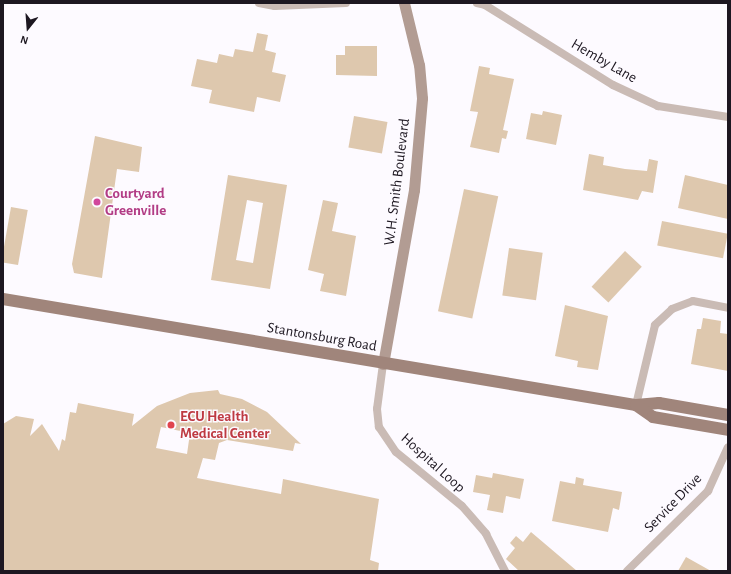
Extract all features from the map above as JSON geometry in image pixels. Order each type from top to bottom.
[{"type":"main road","name":"Stantonsburg Road","points":[[3,299],[636,406],[659,403],[728,415]]},
{"type":"main road","name":"Stantonsburg Road","points":[[636,406],[653,417],[728,430]]},
{"type":"street","points":[[259,3],[346,3]]},
{"type":"street","name":"W.H. Smith Boulevard","points":[[383,364],[414,190],[422,98],[417,57],[404,3]]},
{"type":"street","name":"Hemby Lane","points":[[477,3],[613,85],[658,106],[728,117]]},
{"type":"street","points":[[636,406],[655,325],[672,309],[693,301],[728,308]]},
{"type":"street","name":"Hospital Loop","points":[[383,364],[377,409],[379,427],[396,452],[462,506],[486,534],[505,571]]},
{"type":"street","name":"Service Drive","points":[[627,571],[708,491],[728,447]]},
{"type":"building","points":[[257,33],[268,35],[265,50],[276,53],[272,72],[286,75],[280,102],[257,97],[254,112],[209,103],[212,90],[191,86],[197,59],[217,63],[219,54],[233,57],[235,49],[253,52]]},
{"type":"building","points":[[345,46],[377,46],[377,76],[336,75],[336,55],[345,55]]},
{"type":"building","points":[[479,66],[490,68],[489,74],[514,79],[503,130],[508,131],[506,139],[502,138],[499,153],[470,147],[478,112],[470,111]]},
{"type":"building","points":[[543,111],[562,115],[556,145],[526,139],[531,113],[542,115]]},
{"type":"building","points":[[354,116],[387,122],[382,153],[348,148]]},
{"type":"building","name":"Courtyard Greenville","points":[[95,136],[142,147],[139,172],[117,169],[102,278],[74,273],[72,264]]},
{"type":"building","points":[[589,154],[604,157],[603,165],[625,169],[647,171],[649,159],[658,161],[653,193],[642,191],[638,200],[583,190]]},
{"type":"building","points":[[228,175],[287,185],[270,289],[211,280]],"holes":[[[247,200],[263,203],[253,263],[236,260]]]},
{"type":"building","points":[[685,175],[728,185],[728,219],[678,208]]},
{"type":"building","points":[[464,189],[498,196],[472,319],[438,311]]},
{"type":"building","points":[[323,200],[338,203],[332,231],[356,236],[346,296],[320,291],[324,274],[308,270]]},
{"type":"building","points":[[11,207],[28,210],[18,265],[3,262],[3,252]]},
{"type":"building","points":[[662,221],[728,234],[723,258],[657,246]]},
{"type":"building","points":[[509,248],[543,253],[536,300],[502,296]]},
{"type":"building","points":[[625,251],[642,267],[608,303],[592,287]]},
{"type":"building","points":[[565,305],[608,316],[598,370],[577,367],[578,361],[555,356]]},
{"type":"building","points":[[703,318],[721,321],[720,333],[728,334],[728,371],[691,364],[697,329],[701,329]]},
{"type":"building","name":"ECU Health Medical Center","points":[[218,390],[220,394],[242,399],[267,412],[301,444],[295,443],[293,451],[227,440],[219,443],[215,460],[203,458],[197,478],[281,494],[283,479],[379,499],[370,560],[379,563],[378,571],[3,571],[3,424],[16,416],[34,419],[30,436],[42,424],[59,451],[62,439],[65,441],[70,412],[76,413],[78,403],[134,414],[132,426],[157,406],[190,393]],"holes":[[[161,427],[190,433],[187,454],[156,448]]]},
{"type":"building","points":[[493,473],[524,479],[520,499],[506,496],[503,513],[487,510],[490,495],[473,492],[476,475],[492,478]]},
{"type":"building","points":[[576,477],[584,479],[583,485],[622,492],[619,510],[613,508],[608,532],[552,521],[560,481],[575,484]]},
{"type":"building","points":[[531,532],[577,571],[519,571],[506,559],[515,548],[510,543],[516,536],[523,542]]},
{"type":"building","points":[[686,557],[711,571],[678,571]]},
{"type":"place","name":"Courtyard Greenville","points":[[97,202]]},
{"type":"place","name":"ECU Health Medical Center","points":[[171,425]]}]
